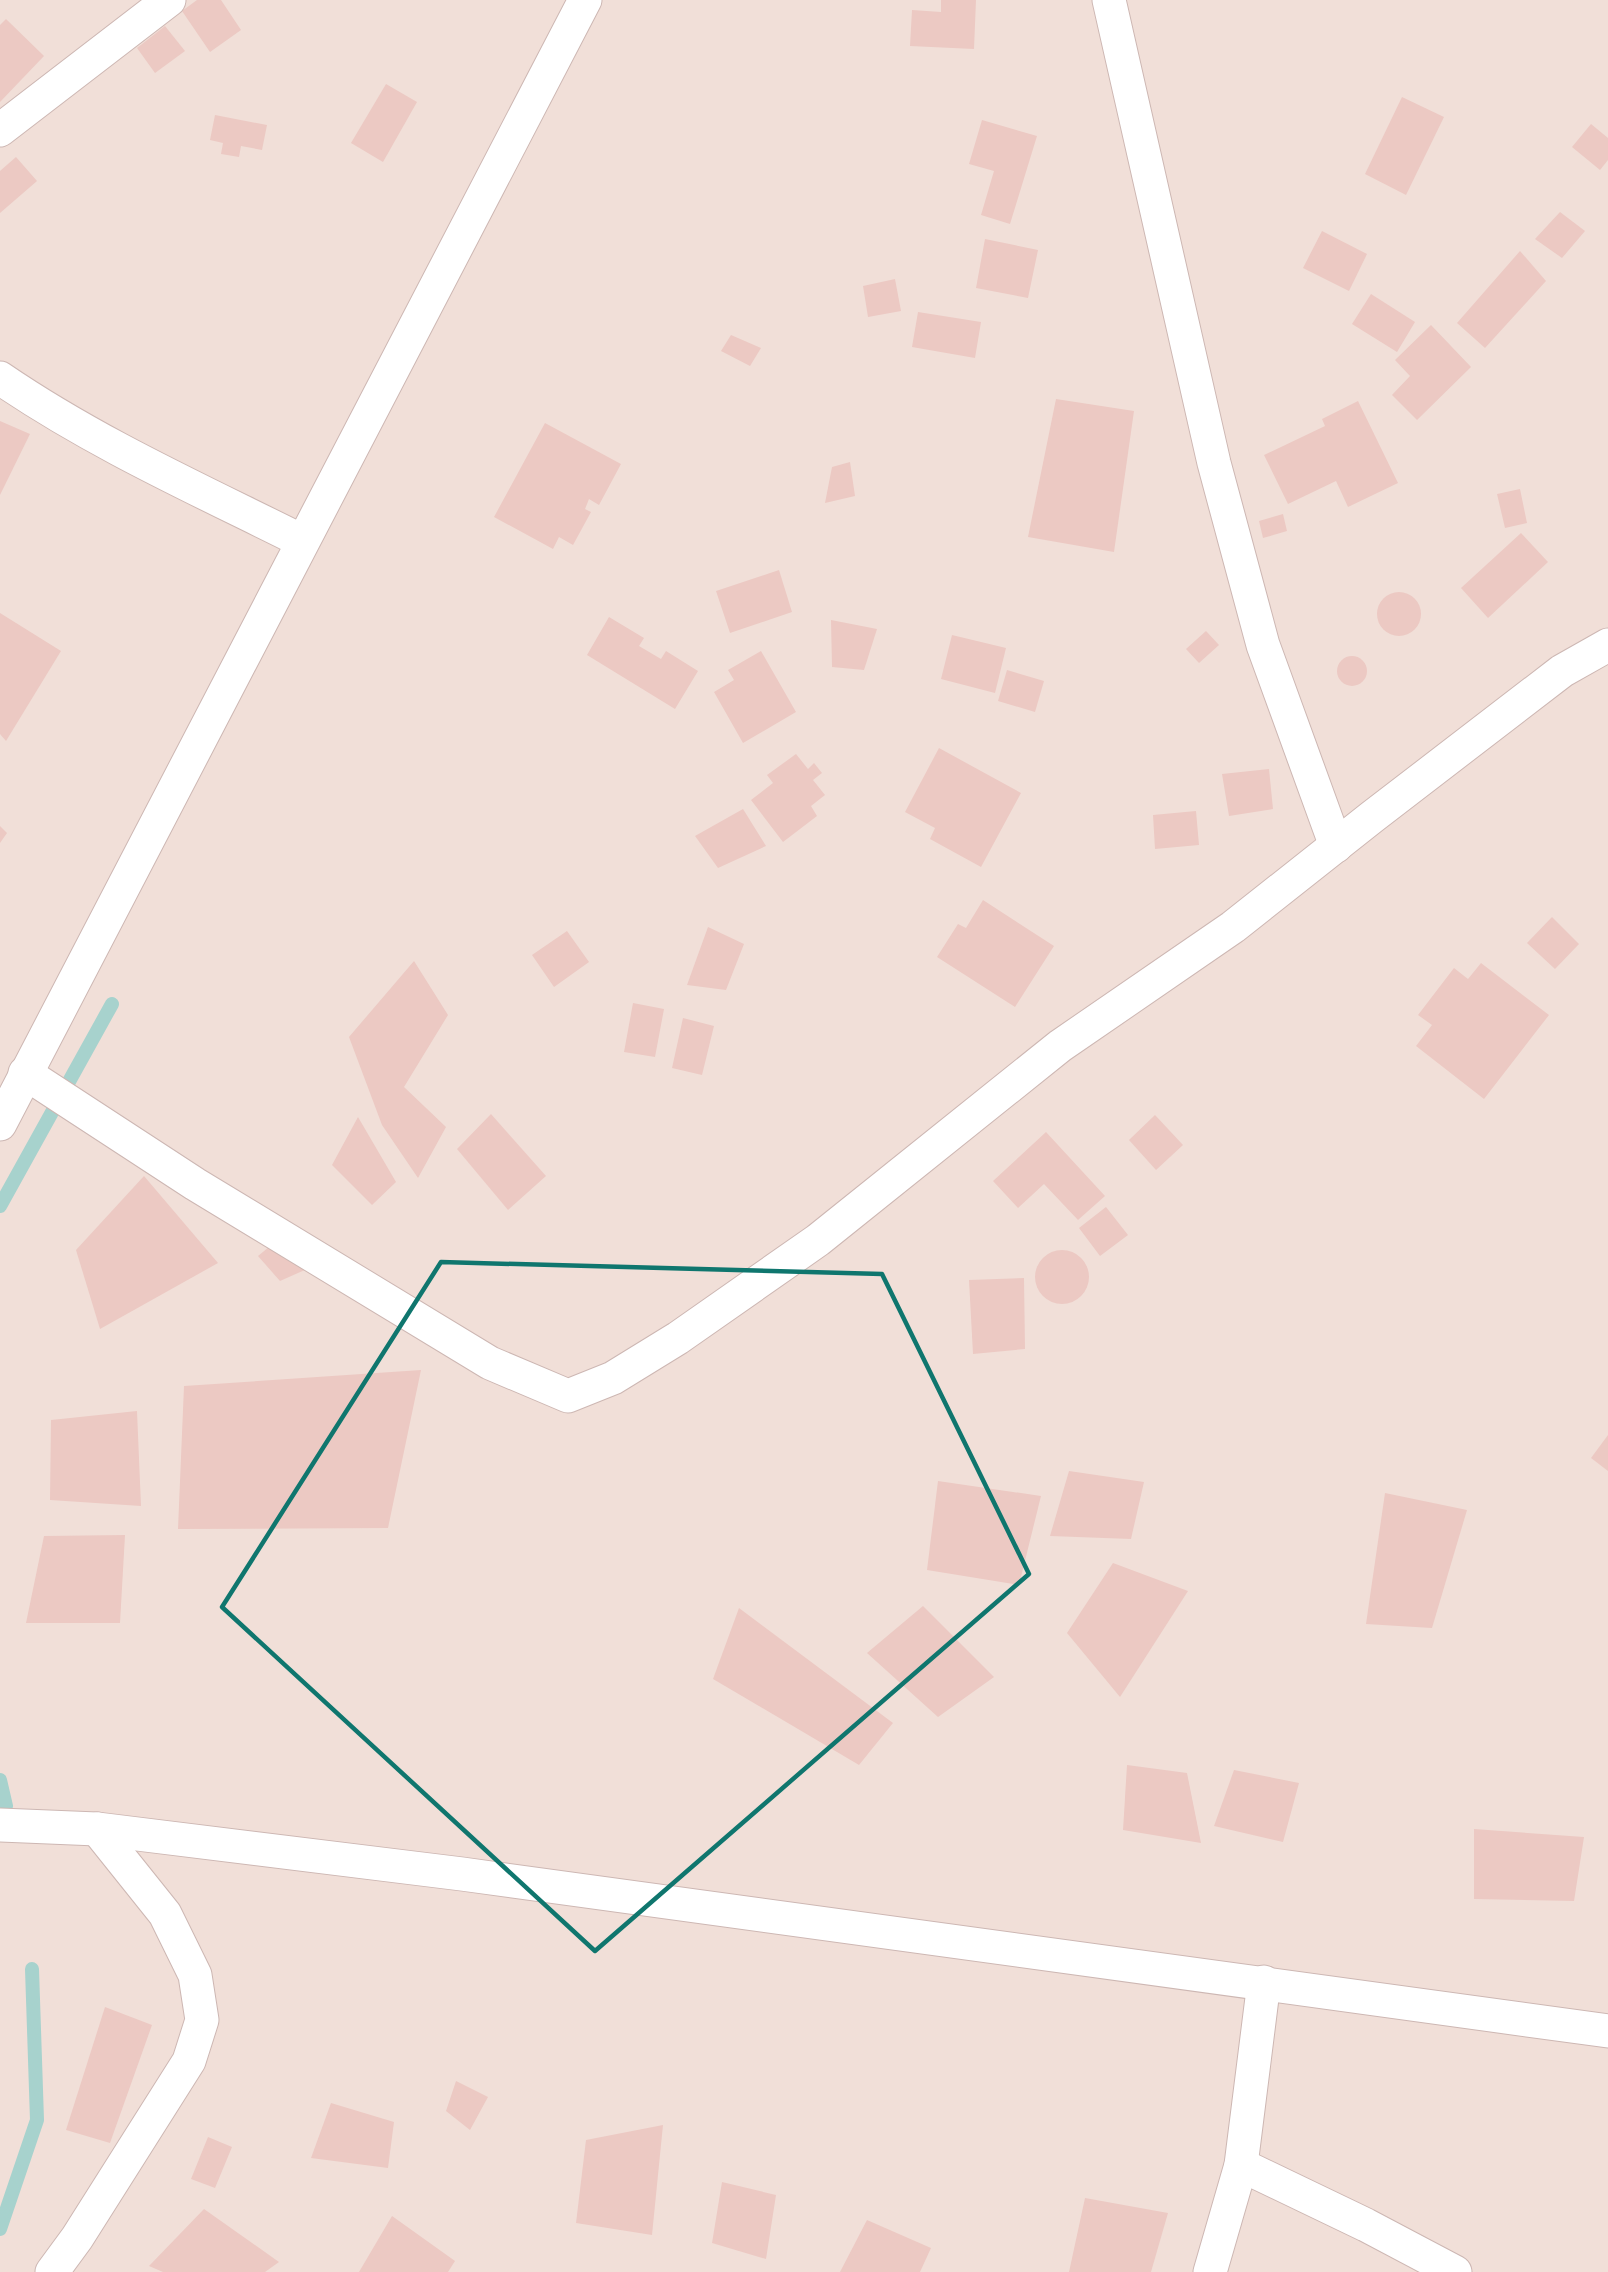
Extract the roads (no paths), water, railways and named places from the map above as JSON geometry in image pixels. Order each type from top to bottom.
[{"type":"street","points":[[0,130],[169,0]]},
{"type":"street","points":[[0,1124],[585,0]]},
{"type":"street","points":[[1109,0],[1214,463],[1263,645],[1336,846]]},
{"type":"street","points":[[0,378],[57,416],[302,541]]},
{"type":"street","points":[[25,1073],[195,1184],[490,1362],[568,1396],[613,1378],[678,1338],[818,1240],[1060,1046],[1233,927],[1563,670],[1608,645]]},
{"type":"street","points":[[0,1825],[97,1829],[473,1876],[1264,1982],[1608,2031]]},
{"type":"street","points":[[52,2272],[77,2238],[189,2061],[202,2020],[195,1975],[165,1914],[97,1829]]},
{"type":"street","points":[[1210,2272],[1241,2165],[1264,1982]]},
{"type":"street","points":[[1241,2165],[1366,2225],[1455,2272]]},
{"type":"waterway","points":[[0,1206],[112,1004]]},
{"type":"waterway","points":[[0,1780],[6,1806]]},
{"type":"waterway","points":[[0,2229],[37,2120],[32,1969]]}]
